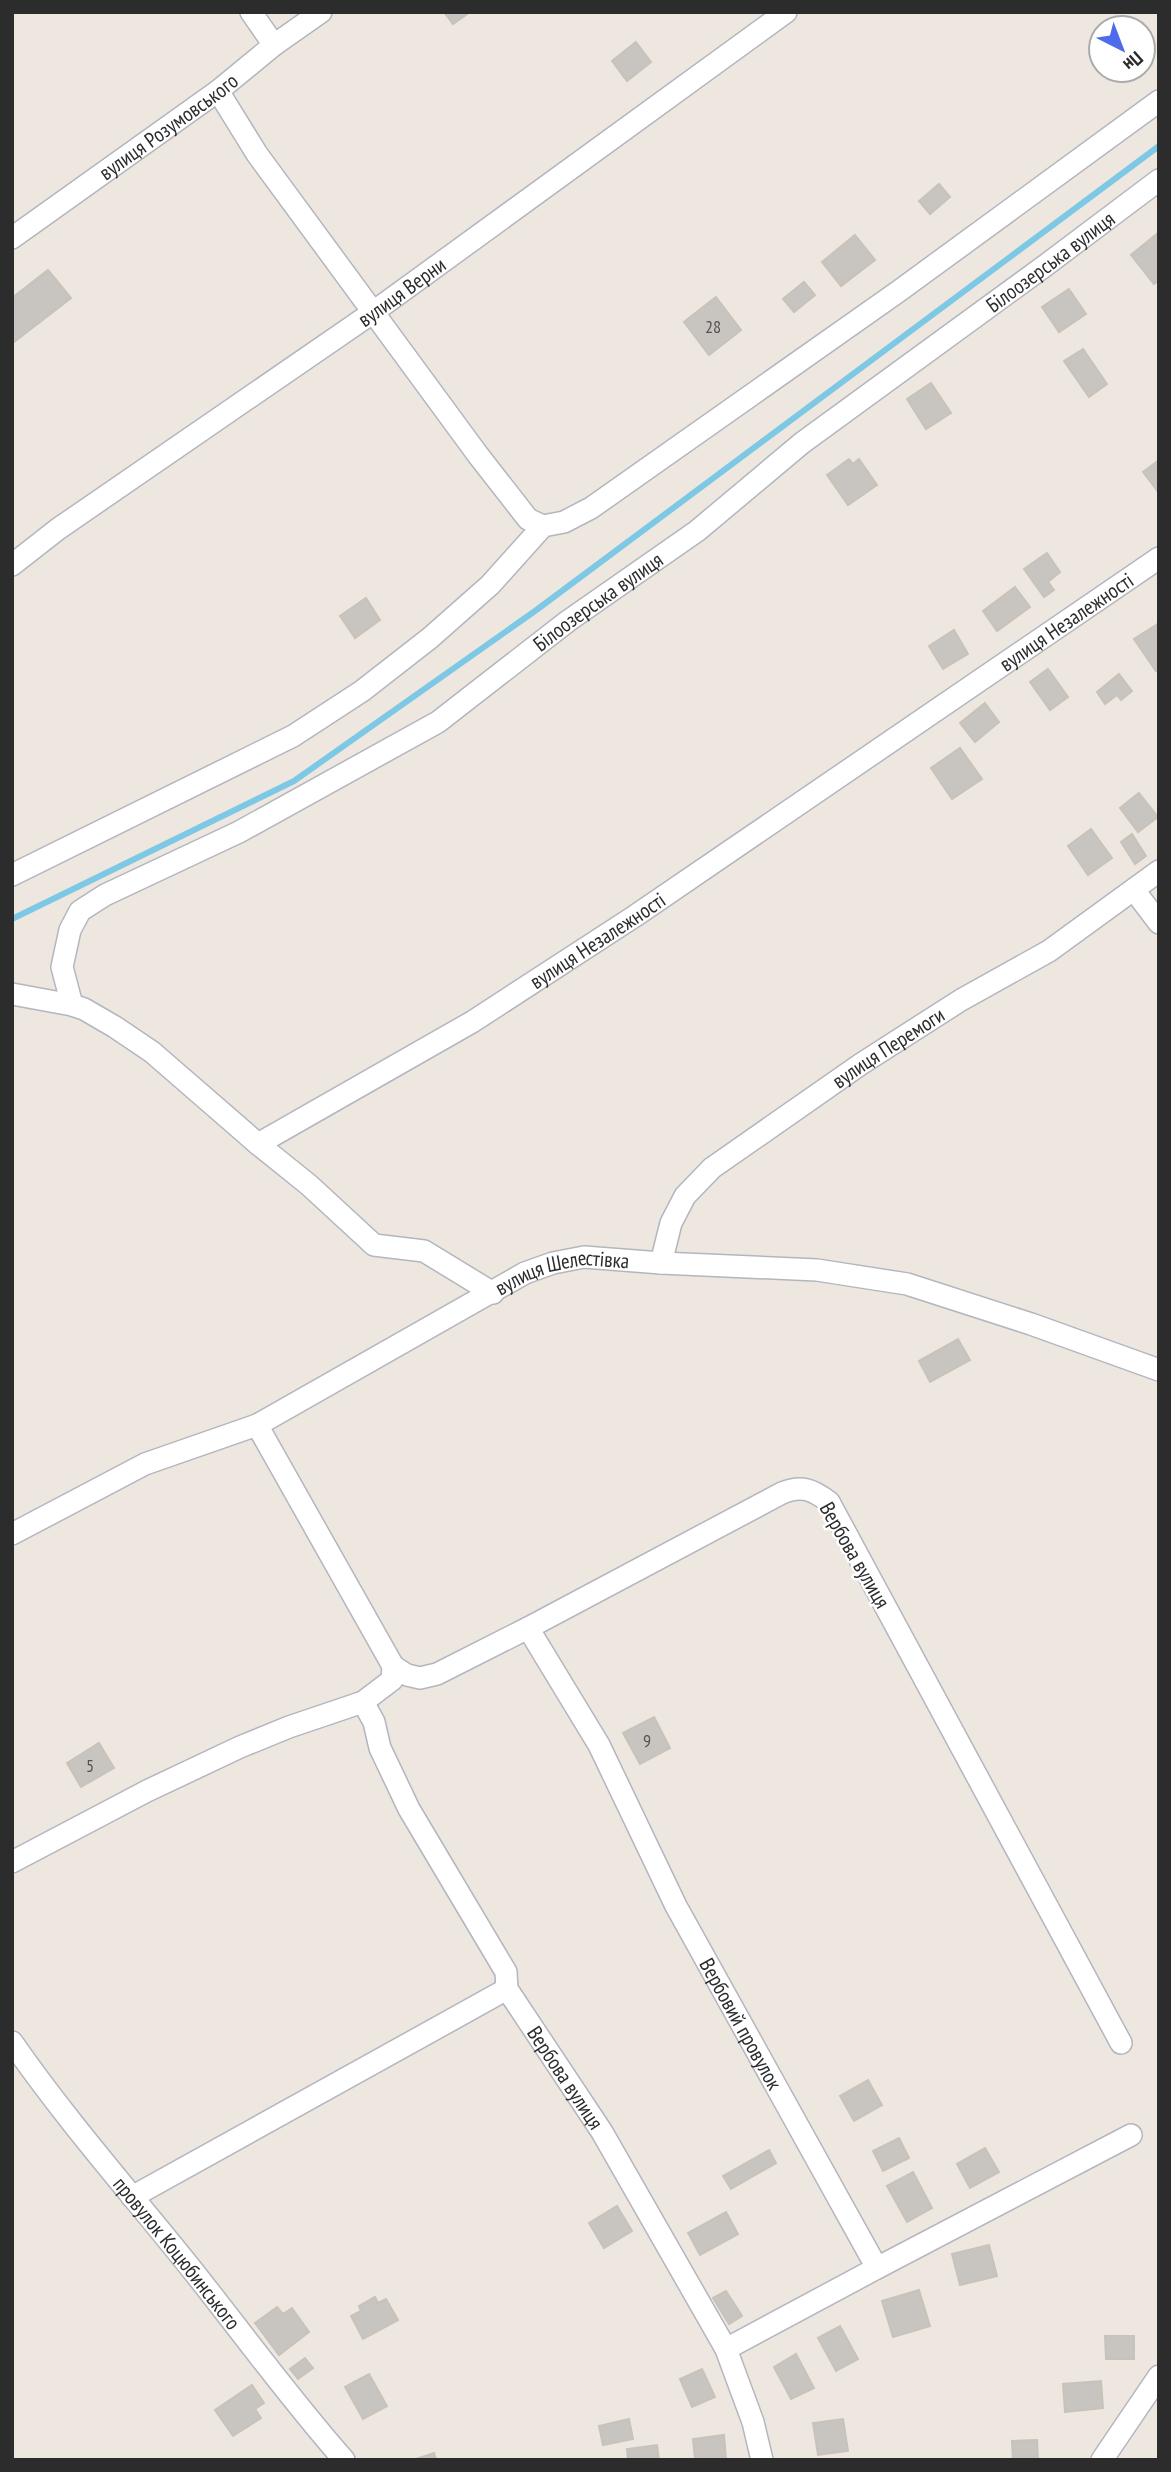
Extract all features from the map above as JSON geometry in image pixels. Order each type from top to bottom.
[{"type":"street","points":[[251,12],[274,45]]},
{"type":"street","name":"вулиця Розумовського","points":[[12,238],[218,92],[274,45],[321,12]]},
{"type":"street","name":"вулиця Верни","points":[[12,565],[58,529],[372,313],[786,12]]},
{"type":"street","points":[[218,92],[257,155],[478,455],[528,519],[543,526],[564,522],[591,508],[899,290],[1159,101]]},
{"type":"street","name":"Білоозерська вулиця","points":[[72,1005],[62,967],[70,930],[80,911],[105,895],[239,832],[438,722],[568,621],[697,531],[802,443],[1159,180]]},
{"type":"street","points":[[12,875],[293,736],[362,691],[430,638],[490,585],[543,526]]},
{"type":"street","name":"вулиця Незалежності","points":[[258,1144],[472,1022],[635,916],[1158,562]]},
{"type":"street","name":"вулиця Перемоги","points":[[661,1263],[671,1223],[685,1196],[712,1168],[861,1064],[961,1000],[1049,951],[1159,872]]},
{"type":"street","points":[[1133,890],[1159,923]]},
{"type":"street","points":[[12,994],[72,1005],[115,1027],[152,1052],[309,1185],[373,1245],[424,1251],[494,1293]]},
{"type":"street","name":"вулиця Шелестівка","points":[[12,1534],[145,1464],[257,1425],[494,1293],[525,1273],[584,1256],[661,1263],[817,1270],[907,1284],[1031,1324],[1159,1370]]},
{"type":"street","points":[[12,1862],[147,1791],[240,1747],[363,1702],[392,1680],[393,1666],[257,1425]]},
{"type":"street","name":"Вербова вулиця","points":[[393,1666],[407,1675],[420,1678],[437,1674],[782,1493],[796,1487],[814,1491],[829,1502],[1121,2043]]},
{"type":"street","name":"Вербовий провулок","points":[[528,1628],[600,1745],[676,1906],[877,2268]]},
{"type":"street","name":"Вербова вулиця","points":[[363,1702],[374,1722],[380,1748],[410,1809],[506,1972],[507,1989],[601,2132],[726,2349],[753,2421],[762,2460]]},
{"type":"street","points":[[132,2197],[507,1989]]},
{"type":"street","name":"провулок Коцюбинського","points":[[12,2042],[42,2085],[197,2276],[307,2418],[344,2460]]},
{"type":"street","points":[[726,2349],[1131,2135]]},
{"type":"street","points":[[1102,2460],[1159,2376]]},
{"type":"building","points":[[444,12],[470,12],[453,24]]},
{"type":"building","points":[[636,42],[651,62],[627,81],[612,61]]},
{"type":"building","points":[[939,184],[950,197],[930,214],[919,201]]},
{"type":"building","points":[[1159,232],[1159,280],[1154,284],[1131,255]]},
{"type":"building","points":[[855,235],[875,260],[841,286],[822,262]]},
{"type":"building","points":[[48,270],[71,298],[14,342],[12,298]]},
{"type":"building","points":[[804,282],[815,295],[794,312],[783,299]]},
{"type":"building","points":[[1069,289],[1086,314],[1059,332],[1042,307]]},
{"type":"building","points":[[716,297],[741,330],[709,355],[684,322]]},
{"type":"building","points":[[1083,349],[1107,384],[1089,397],[1064,361]]},
{"type":"building","points":[[931,383],[951,413],[926,429],[907,399]]},
{"type":"building","points":[[849,459],[853,464],[859,459],[877,485],[848,505],[827,475]]},
{"type":"building","points":[[1159,460],[1159,493],[1143,472]]},
{"type":"building","points":[[1047,553],[1060,572],[1048,582],[1054,590],[1044,597],[1024,569]]},
{"type":"building","points":[[1015,587],[1030,607],[997,631],[983,611]]},
{"type":"building","points":[[366,598],[380,620],[355,638],[340,616]]},
{"type":"building","points":[[1159,623],[1159,669],[1156,671],[1134,639]]},
{"type":"building","points":[[954,630],[968,654],[943,669],[929,646]]},
{"type":"building","points":[[1048,669],[1068,697],[1050,710],[1030,682]]},
{"type":"building","points":[[1119,674],[1132,691],[1121,700],[1117,695],[1105,704],[1097,692]]},
{"type":"building","points":[[985,703],[999,722],[975,742],[960,723]]},
{"type":"building","points":[[960,748],[982,779],[952,799],[931,768]]},
{"type":"building","points":[[1139,793],[1158,817],[1138,832],[1120,808]]},
{"type":"building","points":[[1091,829],[1112,858],[1088,875],[1068,846]]},
{"type":"building","points":[[1132,834],[1146,856],[1135,864],[1121,842]]},
{"type":"building","points":[[958,1339],[970,1360],[930,1382],[919,1361]]},
{"type":"building","points":[[654,1717],[670,1748],[640,1764],[623,1733]]},
{"type":"building","points":[[99,1743],[114,1768],[81,1787],[67,1763]]},
{"type":"building","points":[[868,2080],[882,2105],[854,2121],[840,2096]]},
{"type":"building","points":[[899,2138],[909,2158],[883,2171],[873,2151]]},
{"type":"building","points":[[985,2148],[999,2172],[970,2188],[957,2164]]},
{"type":"building","points":[[769,2150],[776,2163],[731,2189],[723,2176]]},
{"type":"building","points":[[913,2172],[932,2208],[907,2222],[887,2186]]},
{"type":"building","points":[[617,2206],[632,2231],[604,2248],[589,2223]]},
{"type":"building","points":[[726,2212],[738,2234],[700,2255],[688,2233]]},
{"type":"building","points":[[989,2245],[997,2276],[960,2285],[952,2254]]},
{"type":"building","points":[[919,2290],[930,2326],[893,2337],[882,2301]]},
{"type":"building","points":[[726,2291],[742,2316],[729,2324],[713,2298]]},
{"type":"building","points":[[375,2297],[378,2303],[386,2299],[398,2320],[363,2339],[351,2316],[361,2311],[359,2306]]},
{"type":"building","points":[[277,2307],[283,2314],[292,2308],[309,2332],[279,2355],[255,2323]]},
{"type":"building","points":[[840,2326],[858,2359],[836,2371],[818,2338]]},
{"type":"building","points":[[1105,2336],[1134,2336],[1134,2359],[1106,2359]]},
{"type":"building","points":[[796,2354],[814,2388],[791,2399],[774,2367]]},
{"type":"building","points":[[305,2358],[313,2368],[298,2379],[290,2369]]},
{"type":"building","points":[[702,2369],[715,2397],[692,2407],[680,2379]]},
{"type":"building","points":[[369,2374],[387,2406],[363,2419],[345,2387]]},
{"type":"building","points":[[1101,2381],[1103,2408],[1065,2412],[1063,2384]]},
{"type":"building","points":[[252,2385],[264,2403],[255,2409],[261,2418],[233,2436],[215,2410]]},
{"type":"building","points":[[629,2419],[633,2439],[603,2445],[599,2426]]},
{"type":"building","points":[[843,2419],[848,2451],[818,2455],[813,2423]]},
{"type":"building","points":[[724,2435],[726,2460],[695,2460],[693,2439]]},
{"type":"building","points":[[1037,2440],[1038,2460],[1013,2460],[1012,2441]]},
{"type":"building","points":[[657,2445],[659,2460],[628,2460],[627,2449]]},
{"type":"building","points":[[434,2453],[436,2460],[413,2460]]},
{"type":"waterway","points":[[12,919],[294,781],[535,611],[1159,146]]}]
